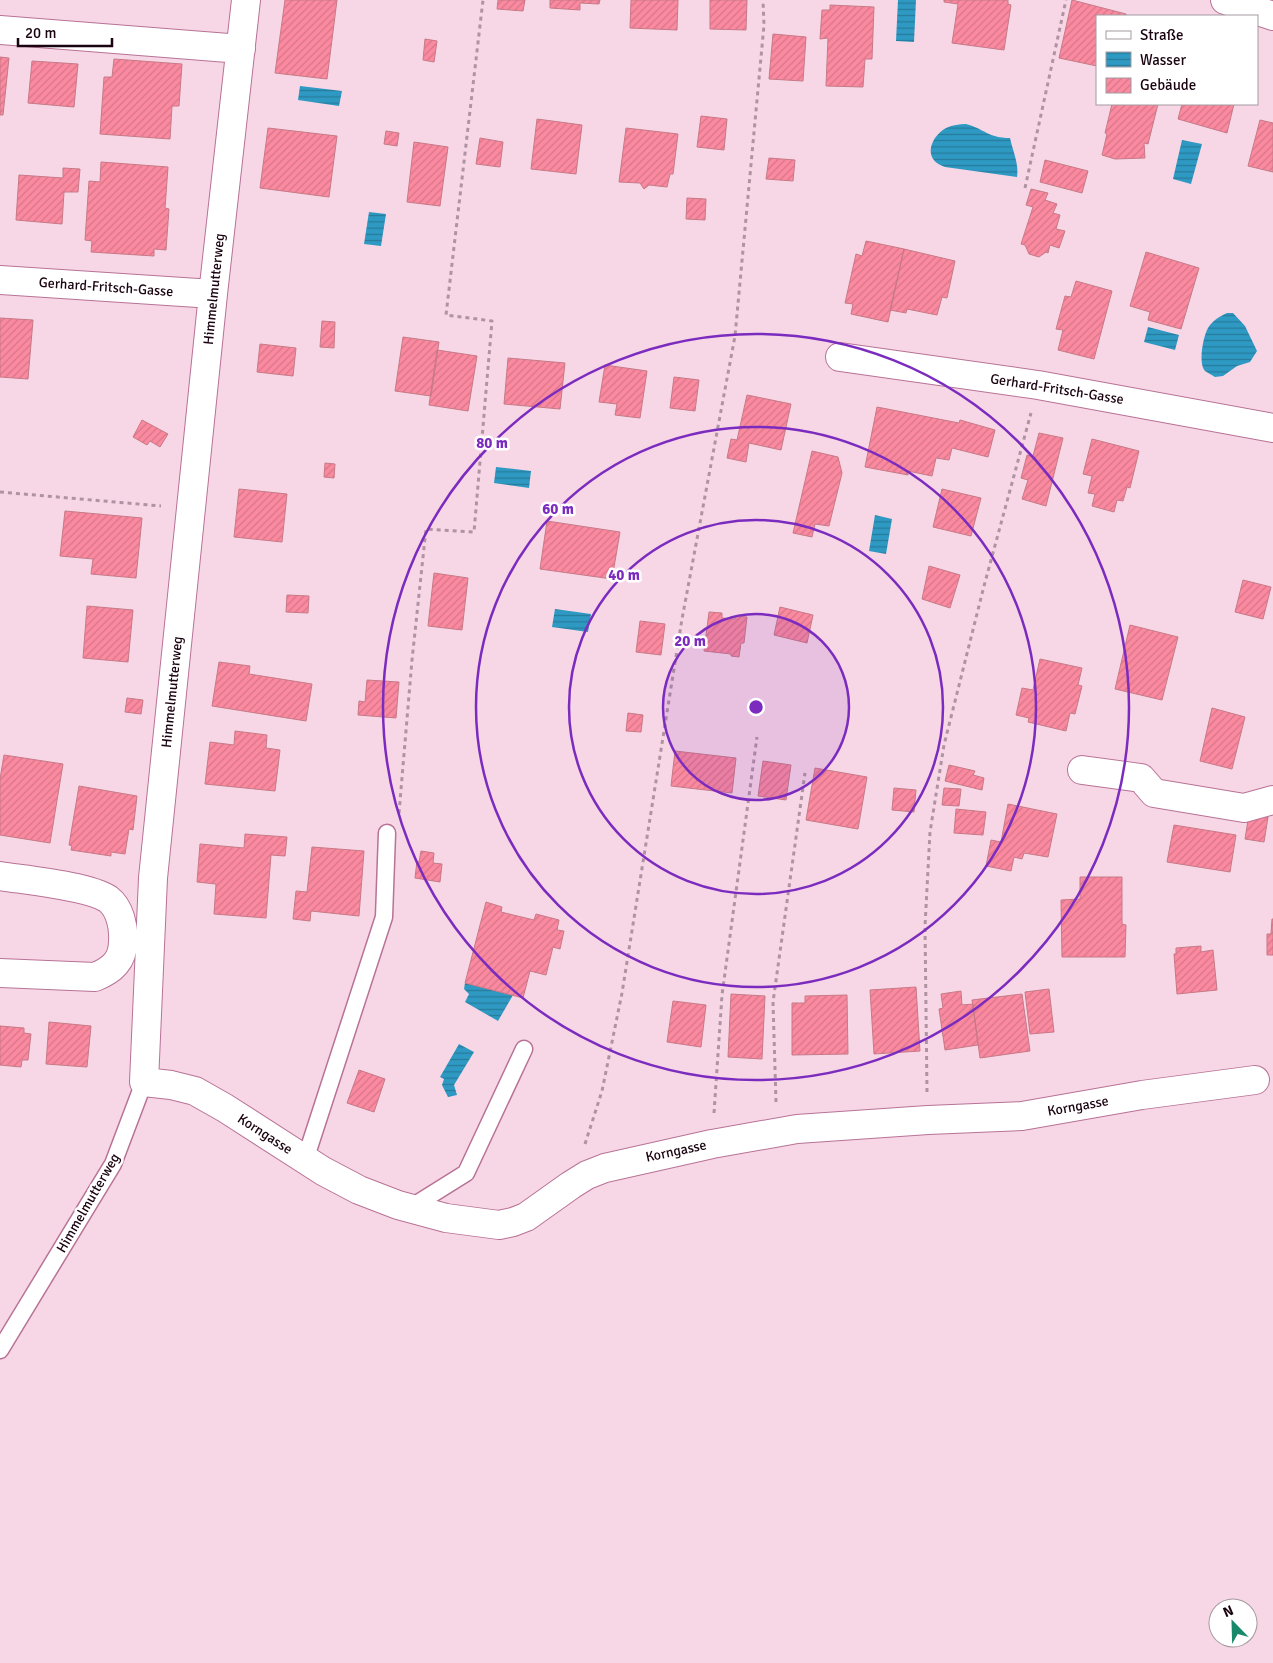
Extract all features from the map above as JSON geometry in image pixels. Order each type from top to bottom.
[{"type":"street","name":"Himmelmutterweg","points":[[144,1082],[154,878],[213,294],[246,0]]},
{"type":"street","points":[[1225,0],[1273,16]]},
{"type":"street","points":[[0,30],[241,49]]},
{"type":"street","name":"Gerhard-Fritsch-Gasse","points":[[0,280],[213,294]]},
{"type":"street","name":"Gerhard-Fritsch-Gasse","points":[[840,357],[1038,385],[1273,428]]},
{"type":"street","points":[[1082,770],[1141,778],[1154,793],[1244,808],[1273,800]]},
{"type":"street","points":[[0,876],[73,888],[101,896],[109,900],[116,908],[121,921],[123,936],[123,948],[118,960],[109,971],[95,977],[0,973]]},
{"type":"street","name":"Korngasse","points":[[144,1082],[170,1085],[195,1091],[306,1160],[359,1190],[410,1208],[446,1218],[499,1225],[526,1217],[571,1185],[605,1168],[712,1144],[797,1130],[928,1120],[1022,1116],[1142,1095],[1255,1080]]},
{"type":"lane","points":[[306,1160],[384,918],[387,833]]},
{"type":"lane","points":[[410,1208],[466,1173],[524,1049]]},
{"type":"lane","name":"Himmelmutterweg","points":[[0,1350],[113,1164],[144,1082]]},
{"type":"path","points":[[387,833],[398,832],[412,660],[426,529],[474,532],[492,321],[446,315],[483,0]]},
{"type":"path","points":[[571,1185],[602,1092],[622,993],[682,620],[734,336],[764,25],[763,0]]},
{"type":"path","points":[[1025,188],[1066,0]]},
{"type":"path","points":[[928,1120],[925,926],[930,832],[944,746],[984,586],[1038,385]]},
{"type":"path","points":[[0,492],[191,508]]},
{"type":"path","points":[[712,1144],[722,995],[756,737]]},
{"type":"path","points":[[777,1133],[773,1002],[805,773]]},
{"type":"water","points":[[898,0],[916,0],[914,42],[896,41]]},
{"type":"water","points":[[300,86],[342,91],[339,106],[298,100]]},
{"type":"water","points":[[966,124],[997,137],[1010,138],[1016,162],[1017,177],[945,167],[933,159],[931,148],[940,132],[951,126]]},
{"type":"water","points":[[1182,140],[1202,144],[1191,184],[1173,179]]},
{"type":"water","points":[[369,212],[386,214],[381,246],[364,244]]},
{"type":"water","points":[[1227,313],[1233,313],[1245,326],[1257,351],[1250,362],[1237,366],[1223,376],[1215,377],[1205,371],[1203,367],[1203,343],[1210,325]]},
{"type":"water","points":[[1148,327],[1179,335],[1175,350],[1144,342]]},
{"type":"water","points":[[496,467],[531,471],[529,488],[494,483]]},
{"type":"water","points":[[875,515],[892,519],[886,554],[869,551]]},
{"type":"water","points":[[555,609],[591,614],[588,632],[552,627]]},
{"type":"water","points":[[465,983],[513,995],[498,1021],[465,1002],[469,994],[464,989]]},
{"type":"water","points":[[459,1044],[474,1052],[454,1085],[457,1095],[448,1097],[442,1085],[444,1079],[440,1077]]},
{"type":"building","points":[[285,0],[337,0],[327,79],[275,73]]},
{"type":"building","points":[[498,0],[525,0],[523,11],[497,9]]},
{"type":"building","points":[[550,0],[600,0],[599,4],[580,3],[580,10],[550,8]]},
{"type":"building","points":[[631,0],[678,0],[677,30],[630,28]]},
{"type":"building","points":[[710,0],[747,0],[746,30],[710,29]]},
{"type":"building","points":[[944,0],[1008,0],[1008,4],[1011,5],[1004,50],[952,43],[958,4],[944,2]]},
{"type":"building","points":[[1072,0],[1126,14],[1096,15],[1096,66],[1059,58]]},
{"type":"building","points":[[830,5],[874,7],[872,59],[865,59],[863,87],[826,86],[828,38],[820,39],[822,10],[830,10]]},
{"type":"building","points":[[773,34],[806,37],[803,81],[769,79]]},
{"type":"building","points":[[425,39],[437,41],[434,62],[423,60]]},
{"type":"building","points":[[0,57],[9,58],[3,115],[0,115]]},
{"type":"building","points":[[114,59],[182,64],[179,106],[172,106],[170,139],[100,134],[104,77],[112,77]]},
{"type":"building","points":[[32,61],[78,64],[74,107],[28,103]]},
{"type":"building","points":[[1112,105],[1158,105],[1148,144],[1144,143],[1145,158],[1115,159],[1102,155],[1107,134],[1105,133]]},
{"type":"building","points":[[1182,105],[1234,105],[1227,133],[1178,119]]},
{"type":"building","points":[[701,116],[727,119],[724,150],[697,147]]},
{"type":"building","points":[[537,119],[582,125],[576,174],[531,169]]},
{"type":"building","points":[[1260,120],[1273,123],[1273,172],[1248,166]]},
{"type":"building","points":[[268,128],[337,136],[329,197],[260,188]]},
{"type":"building","points":[[626,128],[678,134],[673,174],[670,174],[667,187],[649,185],[644,189],[640,183],[619,182]]},
{"type":"building","points":[[386,131],[399,133],[397,146],[384,144]]},
{"type":"building","points":[[480,138],[503,142],[500,167],[476,164]]},
{"type":"building","points":[[414,142],[448,147],[440,206],[407,202]]},
{"type":"building","points":[[769,158],[795,160],[793,181],[766,179]]},
{"type":"building","points":[[1045,160],[1088,171],[1082,193],[1040,182]]},
{"type":"building","points":[[101,162],[168,167],[165,208],[169,209],[166,250],[154,249],[154,256],[91,252],[92,241],[85,240],[89,181],[100,182]]},
{"type":"building","points":[[63,168],[80,169],[78,192],[64,192],[62,224],[16,220],[19,175],[63,178]]},
{"type":"building","points":[[1031,189],[1048,193],[1045,200],[1057,204],[1053,213],[1060,215],[1056,229],[1065,231],[1059,248],[1050,245],[1048,253],[1046,252],[1039,257],[1029,254],[1025,245],[1021,244],[1033,207],[1026,205]]},
{"type":"building","points":[[687,198],[706,199],[705,220],[686,219]]},
{"type":"building","points":[[866,241],[904,249],[888,322],[851,314],[853,304],[845,303],[856,254],[862,256]]},
{"type":"building","points":[[904,249],[955,261],[947,298],[942,297],[937,315],[907,309],[906,313],[890,310]]},
{"type":"building","points":[[1146,252],[1199,268],[1181,329],[1148,320],[1150,312],[1130,306]]},
{"type":"building","points":[[1076,281],[1112,291],[1094,359],[1058,350],[1063,330],[1056,329],[1065,296],[1071,297]]},
{"type":"building","points":[[0,318],[33,320],[28,379],[0,377]]},
{"type":"building","points":[[322,321],[335,322],[334,348],[320,347]]},
{"type":"building","points":[[403,337],[439,342],[431,396],[395,391]]},
{"type":"building","points":[[260,344],[296,348],[293,376],[257,372]]},
{"type":"building","points":[[437,350],[477,356],[468,411],[429,405]]},
{"type":"building","points":[[508,358],[565,363],[560,409],[504,404]]},
{"type":"building","points":[[605,365],[647,371],[640,418],[615,415],[617,404],[599,402]]},
{"type":"building","points":[[674,377],[699,380],[695,411],[670,408]]},
{"type":"building","points":[[747,395],[791,404],[781,450],[749,443],[746,462],[727,458],[731,439],[737,440]]},
{"type":"building","points":[[877,407],[959,423],[960,420],[995,430],[988,457],[952,448],[949,460],[936,458],[932,476],[908,471],[908,475],[865,467]]},
{"type":"building","points":[[142,420],[168,434],[160,447],[150,441],[147,445],[133,437]]},
{"type":"building","points":[[1039,433],[1063,438],[1046,506],[1022,499],[1028,480],[1021,478],[1027,455],[1033,456]]},
{"type":"building","points":[[1092,439],[1139,451],[1130,488],[1127,487],[1123,501],[1117,500],[1114,512],[1092,506],[1095,494],[1088,493],[1092,476],[1083,474]]},
{"type":"building","points":[[812,451],[838,457],[842,473],[829,526],[815,524],[812,537],[793,533]]},
{"type":"building","points":[[325,463],[335,464],[334,478],[324,477]]},
{"type":"building","points":[[239,489],[287,494],[282,542],[234,537]]},
{"type":"building","points":[[942,489],[981,498],[971,536],[933,527]]},
{"type":"building","points":[[65,511],[142,518],[136,578],[91,574],[93,559],[60,556]]},
{"type":"building","points":[[547,521],[620,532],[612,579],[540,569]]},
{"type":"building","points":[[929,566],[960,575],[950,608],[922,599]]},
{"type":"building","points":[[434,573],[468,578],[462,630],[428,626]]},
{"type":"building","points":[[1243,580],[1271,587],[1263,619],[1235,612]]},
{"type":"building","points":[[287,595],[309,596],[308,613],[286,612]]},
{"type":"building","points":[[87,606],[133,610],[128,662],[83,658]]},
{"type":"building","points":[[780,607],[813,615],[807,643],[774,635]]},
{"type":"building","points":[[709,612],[722,613],[722,618],[735,619],[735,616],[747,617],[744,643],[741,643],[739,657],[731,656],[731,654],[704,651]]},
{"type":"building","points":[[640,621],[665,624],[661,655],[636,652]]},
{"type":"building","points":[[1130,625],[1178,637],[1162,700],[1115,689]]},
{"type":"building","points":[[1040,659],[1082,668],[1078,685],[1082,686],[1075,714],[1070,713],[1066,731],[1028,722],[1029,718],[1016,715],[1022,688],[1033,690]]},
{"type":"building","points":[[219,662],[250,666],[249,674],[312,684],[306,721],[212,706]]},
{"type":"building","points":[[367,680],[399,682],[396,718],[358,715],[359,701],[365,702]]},
{"type":"building","points":[[127,698],[143,700],[141,714],[125,712]]},
{"type":"building","points":[[1212,708],[1245,717],[1232,769],[1200,761]]},
{"type":"building","points":[[628,713],[643,715],[641,732],[626,731]]},
{"type":"building","points":[[235,731],[267,735],[266,748],[280,750],[275,791],[205,784],[210,742],[234,745]]},
{"type":"building","points":[[675,751],[736,758],[732,793],[671,786]]},
{"type":"building","points":[[4,755],[63,764],[50,843],[0,835],[0,779]]},
{"type":"building","points":[[763,761],[791,765],[786,800],[758,796]]},
{"type":"building","points":[[949,765],[975,771],[973,775],[984,778],[982,790],[945,781]]},
{"type":"building","points":[[815,768],[867,777],[858,829],[806,820]]},
{"type":"building","points":[[79,786],[137,796],[133,830],[129,829],[125,854],[111,852],[111,856],[71,850],[72,846],[69,845]]},
{"type":"building","points":[[894,788],[916,790],[914,812],[892,810]]},
{"type":"building","points":[[944,788],[961,789],[959,806],[942,805]]},
{"type":"building","points":[[1008,804],[1057,814],[1048,857],[1024,853],[1022,859],[1014,857],[1011,871],[986,866],[991,840],[1001,842]]},
{"type":"building","points":[[956,809],[986,812],[983,835],[954,833]]},
{"type":"building","points":[[1249,814],[1268,817],[1264,842],[1245,839]]},
{"type":"building","points":[[1174,825],[1236,835],[1230,872],[1167,862]]},
{"type":"building","points":[[245,834],[287,837],[285,856],[271,855],[266,918],[214,914],[216,884],[197,882],[200,844],[244,848]]},
{"type":"building","points":[[312,847],[364,851],[359,916],[311,911],[310,921],[293,919],[296,891],[307,892]]},
{"type":"building","points":[[421,851],[434,853],[433,863],[442,864],[440,882],[415,878],[417,861],[419,862]]},
{"type":"building","points":[[1080,877],[1122,877],[1122,924],[1126,925],[1125,957],[1062,957],[1061,900],[1080,899]]},
{"type":"building","points":[[486,902],[502,907],[501,912],[534,920],[536,914],[559,920],[557,930],[564,931],[560,949],[553,947],[546,975],[530,971],[523,998],[465,983]]},
{"type":"building","points":[[1272,919],[1273,955],[1267,955],[1267,934],[1271,934]]},
{"type":"building","points":[[1201,946],[1201,952],[1213,950],[1217,990],[1177,994],[1174,954],[1176,954],[1176,948]]},
{"type":"building","points":[[916,987],[920,1051],[874,1054],[870,990]]},
{"type":"building","points":[[1049,989],[1054,1032],[1030,1034],[1025,992]]},
{"type":"building","points":[[961,991],[962,1005],[973,1004],[978,1045],[945,1050],[939,1009],[943,1008],[941,994]]},
{"type":"building","points":[[731,994],[765,996],[762,1059],[728,1057]]},
{"type":"building","points":[[1022,994],[1030,1051],[980,1058],[972,1000]]},
{"type":"building","points":[[847,995],[848,1054],[792,1055],[792,1003],[805,1003],[805,996]]},
{"type":"building","points":[[673,1001],[706,1005],[701,1047],[667,1042]]},
{"type":"building","points":[[49,1022],[91,1026],[87,1067],[46,1064]]},
{"type":"building","points":[[0,1026],[24,1028],[24,1033],[31,1034],[28,1060],[22,1060],[21,1067],[0,1065]]},
{"type":"building","points":[[359,1070],[385,1079],[374,1112],[347,1103]]}]
